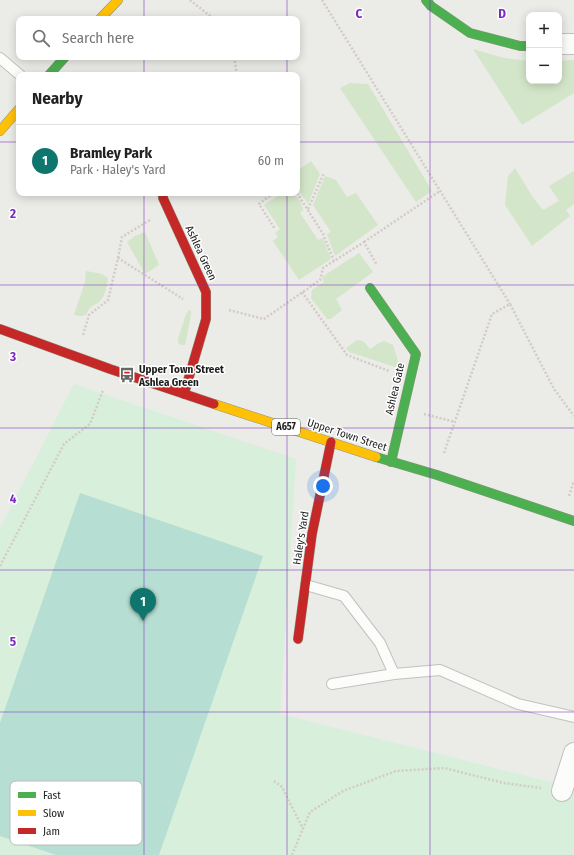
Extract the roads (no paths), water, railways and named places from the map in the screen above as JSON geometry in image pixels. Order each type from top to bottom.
[{"type":"street","points":[[103,16],[118,0]]},
{"type":"street","points":[[426,0],[430,6],[470,33],[520,46],[526,46]]},
{"type":"street","points":[[562,44],[574,44]]},
{"type":"street","points":[[52,72],[62,60]]},
{"type":"street","points":[[0,131],[16,112]]},
{"type":"street","name":"Ashlea Green","points":[[163,196],[206,292],[206,319],[184,394]]},
{"type":"street","name":"Ashlea Gate","points":[[371,290],[416,354],[391,462]]},
{"type":"street","name":"Upper Town Street","points":[[0,329],[184,394],[391,462],[437,474],[574,521]]},
{"type":"street","name":"Haley's Yard","points":[[298,639],[312,534],[331,442]]},
{"type":"street","points":[[562,791],[574,753]]},
{"type":"lane","points":[[0,58],[16,72]]},
{"type":"lane","points":[[306,585],[344,596],[380,644],[394,674]]},
{"type":"lane","points":[[332,684],[394,674],[440,670],[518,704],[574,717]]},
{"type":"place","name":"Upper Town Street Ashlea Green","points":[[127,375]]},
{"type":"place","name":"Bramley Park","points":[[143,621]]}]
